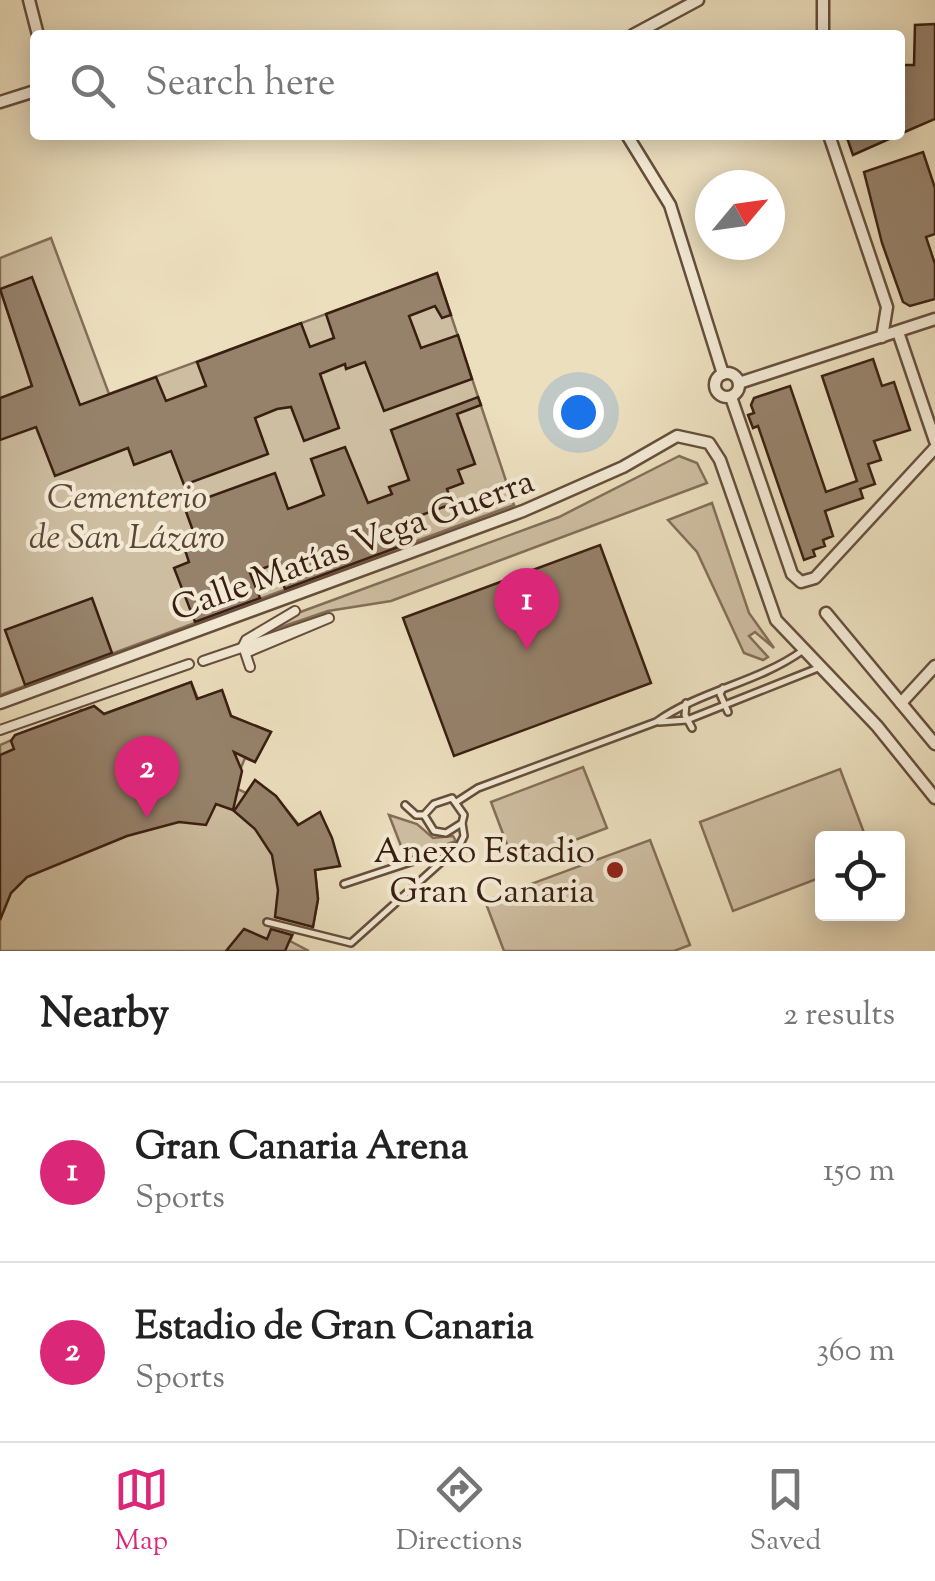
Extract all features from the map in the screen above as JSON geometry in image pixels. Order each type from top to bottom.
[{"type":"street","points":[[29,0],[37,30]]},
{"type":"street","points":[[642,30],[698,0]]},
{"type":"street","points":[[823,0],[823,30]]},
{"type":"street","points":[[0,102],[30,93]]},
{"type":"street","points":[[630,140],[670,204],[723,374],[716,390],[732,397]]},
{"type":"street","points":[[830,140],[887,307],[882,337]]},
{"type":"street","points":[[898,332],[935,444],[815,578],[801,582],[792,574],[732,397],[739,383],[935,319]]},
{"type":"street","points":[[723,374],[731,374],[739,383]]},
{"type":"street","name":"Calle Matías Vega Guerra","points":[[0,703],[523,511],[622,467],[677,436],[709,443],[720,460],[767,604],[804,650],[877,726],[935,798]]},
{"type":"street","points":[[245,649],[295,611]]},
{"type":"street","points":[[826,613],[935,744]]},
{"type":"street","points":[[204,661],[329,618],[245,649]]},
{"type":"street","points":[[245,649],[250,667]]},
{"type":"street","points":[[0,730],[189,664]]},
{"type":"street","points":[[900,703],[935,666]]},
{"type":"lane","points":[[404,805],[416,815],[424,815],[444,799],[458,802],[478,788],[656,722],[687,702],[783,664],[804,650]]},
{"type":"lane","points":[[656,722],[687,720],[726,709],[820,667]]},
{"type":"lane","points":[[723,688],[726,709]]},
{"type":"lane","points":[[687,702],[687,720],[692,728]]},
{"type":"lane","points":[[267,922],[351,943],[459,846],[464,836],[458,802]]},
{"type":"lane","points":[[424,815],[434,831],[446,833],[462,823]]},
{"type":"lane","points":[[344,884],[459,846]]},
{"type":"green space","name":"Cementerio de San Lázaro","points":[[51,238],[109,394],[437,273],[514,505],[0,695],[0,258]]},
{"type":"green space","points":[[679,456],[697,463],[707,483],[391,601],[328,611],[261,634],[295,614],[559,517]]},
{"type":"green space","points":[[712,503],[749,613],[774,648],[755,632],[749,636],[768,657],[763,660],[744,653],[697,552],[668,520]]},
{"type":"green space","points":[[191,682],[198,699],[222,690],[231,716],[271,732],[255,762],[245,758],[233,787],[246,793],[255,780],[276,797],[299,825],[320,812],[340,866],[315,870],[318,899],[312,931],[296,927],[290,941],[309,951],[0,951],[0,745],[62,718],[63,722],[81,710],[83,714],[94,706],[104,714]]},
{"type":"green space","points":[[583,767],[607,828],[514,863],[491,802]]},
{"type":"green space","points":[[840,769],[863,831],[815,831],[815,880],[733,911],[700,822]]},
{"type":"green space","points":[[389,815],[417,824],[433,838],[453,836],[456,841],[406,859]]},
{"type":"green space","name":"Anexo Estadio Gran Canaria","points":[[650,840],[690,945],[674,951],[504,951],[485,901]]},
{"type":"building","points":[[935,24],[935,119],[905,132],[905,65],[914,65],[915,25]]},
{"type":"building","points":[[848,140],[887,140],[853,155]]},
{"type":"building","points":[[923,152],[935,188],[935,234],[926,237],[935,264],[935,299],[910,306],[903,302],[882,243],[864,172]]},
{"type":"building","points":[[437,273],[451,315],[442,318],[435,306],[409,316],[421,348],[458,335],[472,379],[384,411],[365,362],[346,369],[345,364],[320,374],[339,428],[304,441],[291,407],[277,409],[255,418],[268,454],[184,485],[171,451],[134,465],[128,448],[55,476],[36,427],[0,440],[0,398],[32,386],[0,289],[32,277],[80,405],[156,377],[166,401],[206,386],[197,362],[301,323],[310,347],[334,338],[326,314]]},
{"type":"building","points":[[873,359],[882,386],[894,382],[910,430],[874,441],[881,460],[868,464],[875,484],[860,489],[863,498],[825,511],[833,536],[823,540],[825,546],[813,550],[815,556],[804,560],[758,426],[753,428],[748,415],[754,413],[751,405],[754,398],[790,386],[826,492],[857,481],[822,376]]},
{"type":"building","points":[[478,397],[481,405],[457,414],[475,464],[458,470],[463,483],[447,489],[452,504],[394,525],[401,546],[285,589],[275,564],[250,573],[260,598],[195,622],[174,568],[189,562],[184,547],[197,542],[184,506],[275,473],[288,509],[324,495],[311,459],[345,447],[368,503],[392,494],[389,487],[409,480],[391,430]]},
{"type":"building","points":[[600,545],[651,683],[454,756],[403,618]]},
{"type":"building","points":[[92,598],[112,653],[25,685],[5,630]]},
{"type":"building","points":[[191,682],[197,699],[222,690],[231,716],[271,732],[255,762],[234,752],[242,771],[233,810],[216,804],[206,825],[179,822],[127,836],[27,877],[11,893],[0,920],[0,755],[14,749],[11,741],[15,735],[94,706],[104,714]]},
{"type":"building","points":[[255,780],[276,796],[298,825],[320,812],[332,838],[340,866],[315,870],[318,899],[313,927],[275,917],[278,890],[272,855],[255,829],[234,811]]},
{"type":"building","points":[[244,929],[267,939],[271,929],[292,935],[285,951],[226,951]]},
{"type":"place","name":"Gran Canaria Arena","points":[[527,650]]},
{"type":"place","name":"Estadio de Gran Canaria","points":[[147,818]]},
{"type":"place","name":"Anexo Estadio Gran Canaria","points":[[615,870]]}]
